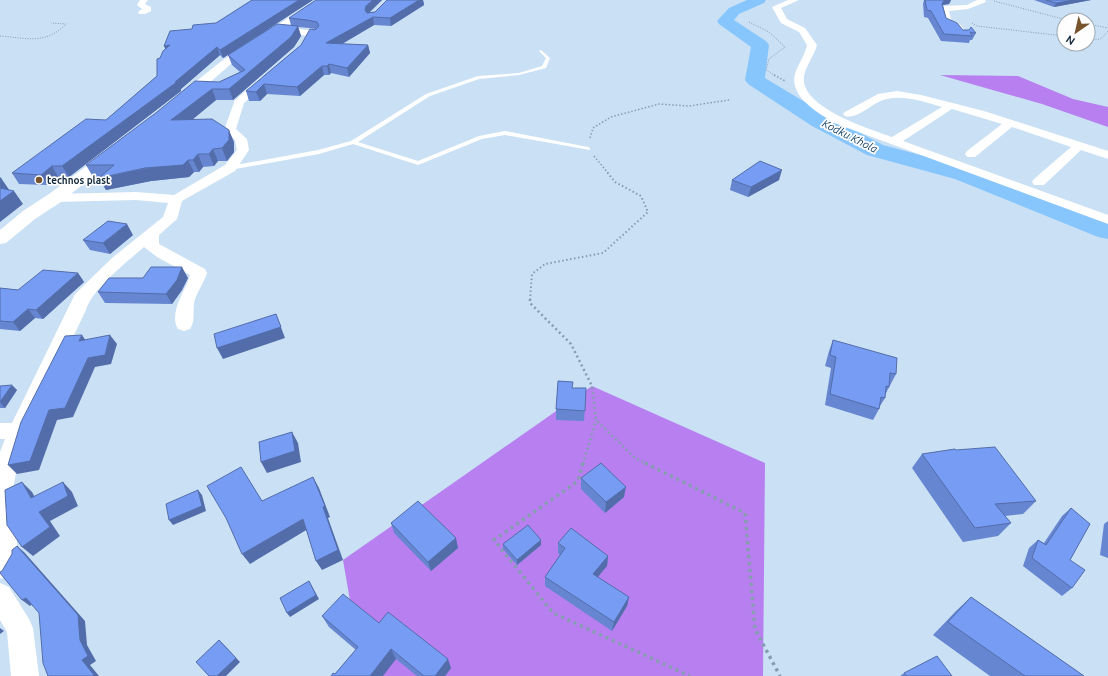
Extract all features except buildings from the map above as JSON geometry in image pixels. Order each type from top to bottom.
[{"type":"street","points":[[142,12],[148,9],[141,5],[144,0]]},
{"type":"street","points":[[171,107],[227,62],[275,29],[322,0]]},
{"type":"street","points":[[795,0],[776,8],[784,21],[802,30],[812,45],[810,56],[799,75],[801,91],[809,100],[838,121],[1108,220]]},
{"type":"street","points":[[963,34],[958,28],[948,23],[945,11],[946,8],[977,5],[982,2],[981,0]]},
{"type":"street","points":[[275,29],[312,33],[300,50]]},
{"type":"street","points":[[56,198],[136,196],[176,199],[230,168],[243,150],[241,139],[230,130],[239,102],[278,69]]},
{"type":"street","points":[[850,114],[882,96],[897,94],[950,106],[1010,123],[1108,155]]},
{"type":"street","points":[[894,141],[950,106]]},
{"type":"street","points":[[971,154],[1010,123]]},
{"type":"street","points":[[0,238],[29,215],[56,198],[124,144]]},
{"type":"street","points":[[1039,182],[1080,145]]},
{"type":"street","points":[[0,568],[6,559],[2,488],[7,463],[9,431],[77,310],[81,298],[118,260],[170,219],[176,199]]},
{"type":"street","points":[[152,234],[150,246],[199,273],[196,283],[186,302],[184,325]]},
{"type":"street","points":[[0,596],[20,628],[25,676]]},
{"type":"lane","points":[[230,168],[319,152],[353,142],[428,95],[478,78],[519,74],[544,67],[548,58],[541,51]]},
{"type":"lane","points":[[353,142],[418,163],[481,137],[505,133],[588,149]]},
{"type":"path","points":[[989,0],[1010,4],[1056,17]]},
{"type":"path","points":[[945,11],[977,26],[1056,35]]},
{"type":"path","points":[[749,22],[769,32],[785,46],[769,59],[766,70],[801,91]]},
{"type":"path","points":[[0,36],[37,40],[53,37],[66,24],[51,23]]},
{"type":"path","points":[[1096,26],[1108,28]]},
{"type":"path","points":[[1096,39],[1101,39],[1108,32]]},
{"type":"path","points":[[690,676],[553,613],[494,540],[578,481],[596,420],[592,386],[571,344],[530,303],[532,274],[545,264],[603,252],[648,212],[641,196],[615,182],[588,149],[592,128],[611,117],[659,104],[689,106],[729,100]]},
{"type":"path","points":[[596,420],[635,458],[746,513],[755,629],[780,676]]},
{"type":"shaded area","points":[[940,75],[1018,76],[1073,99],[1108,107],[1108,127],[1042,104]]},
{"type":"shaded area","points":[[592,386],[765,463],[763,676],[363,676],[343,560]]},
{"type":"waterway","name":"Kodku Khola","points":[[759,0],[734,11],[725,21],[760,45],[755,80],[820,121],[875,150],[964,174],[1108,231]]},
{"type":"place","name":"technos plast","points":[[39,180]]}]
